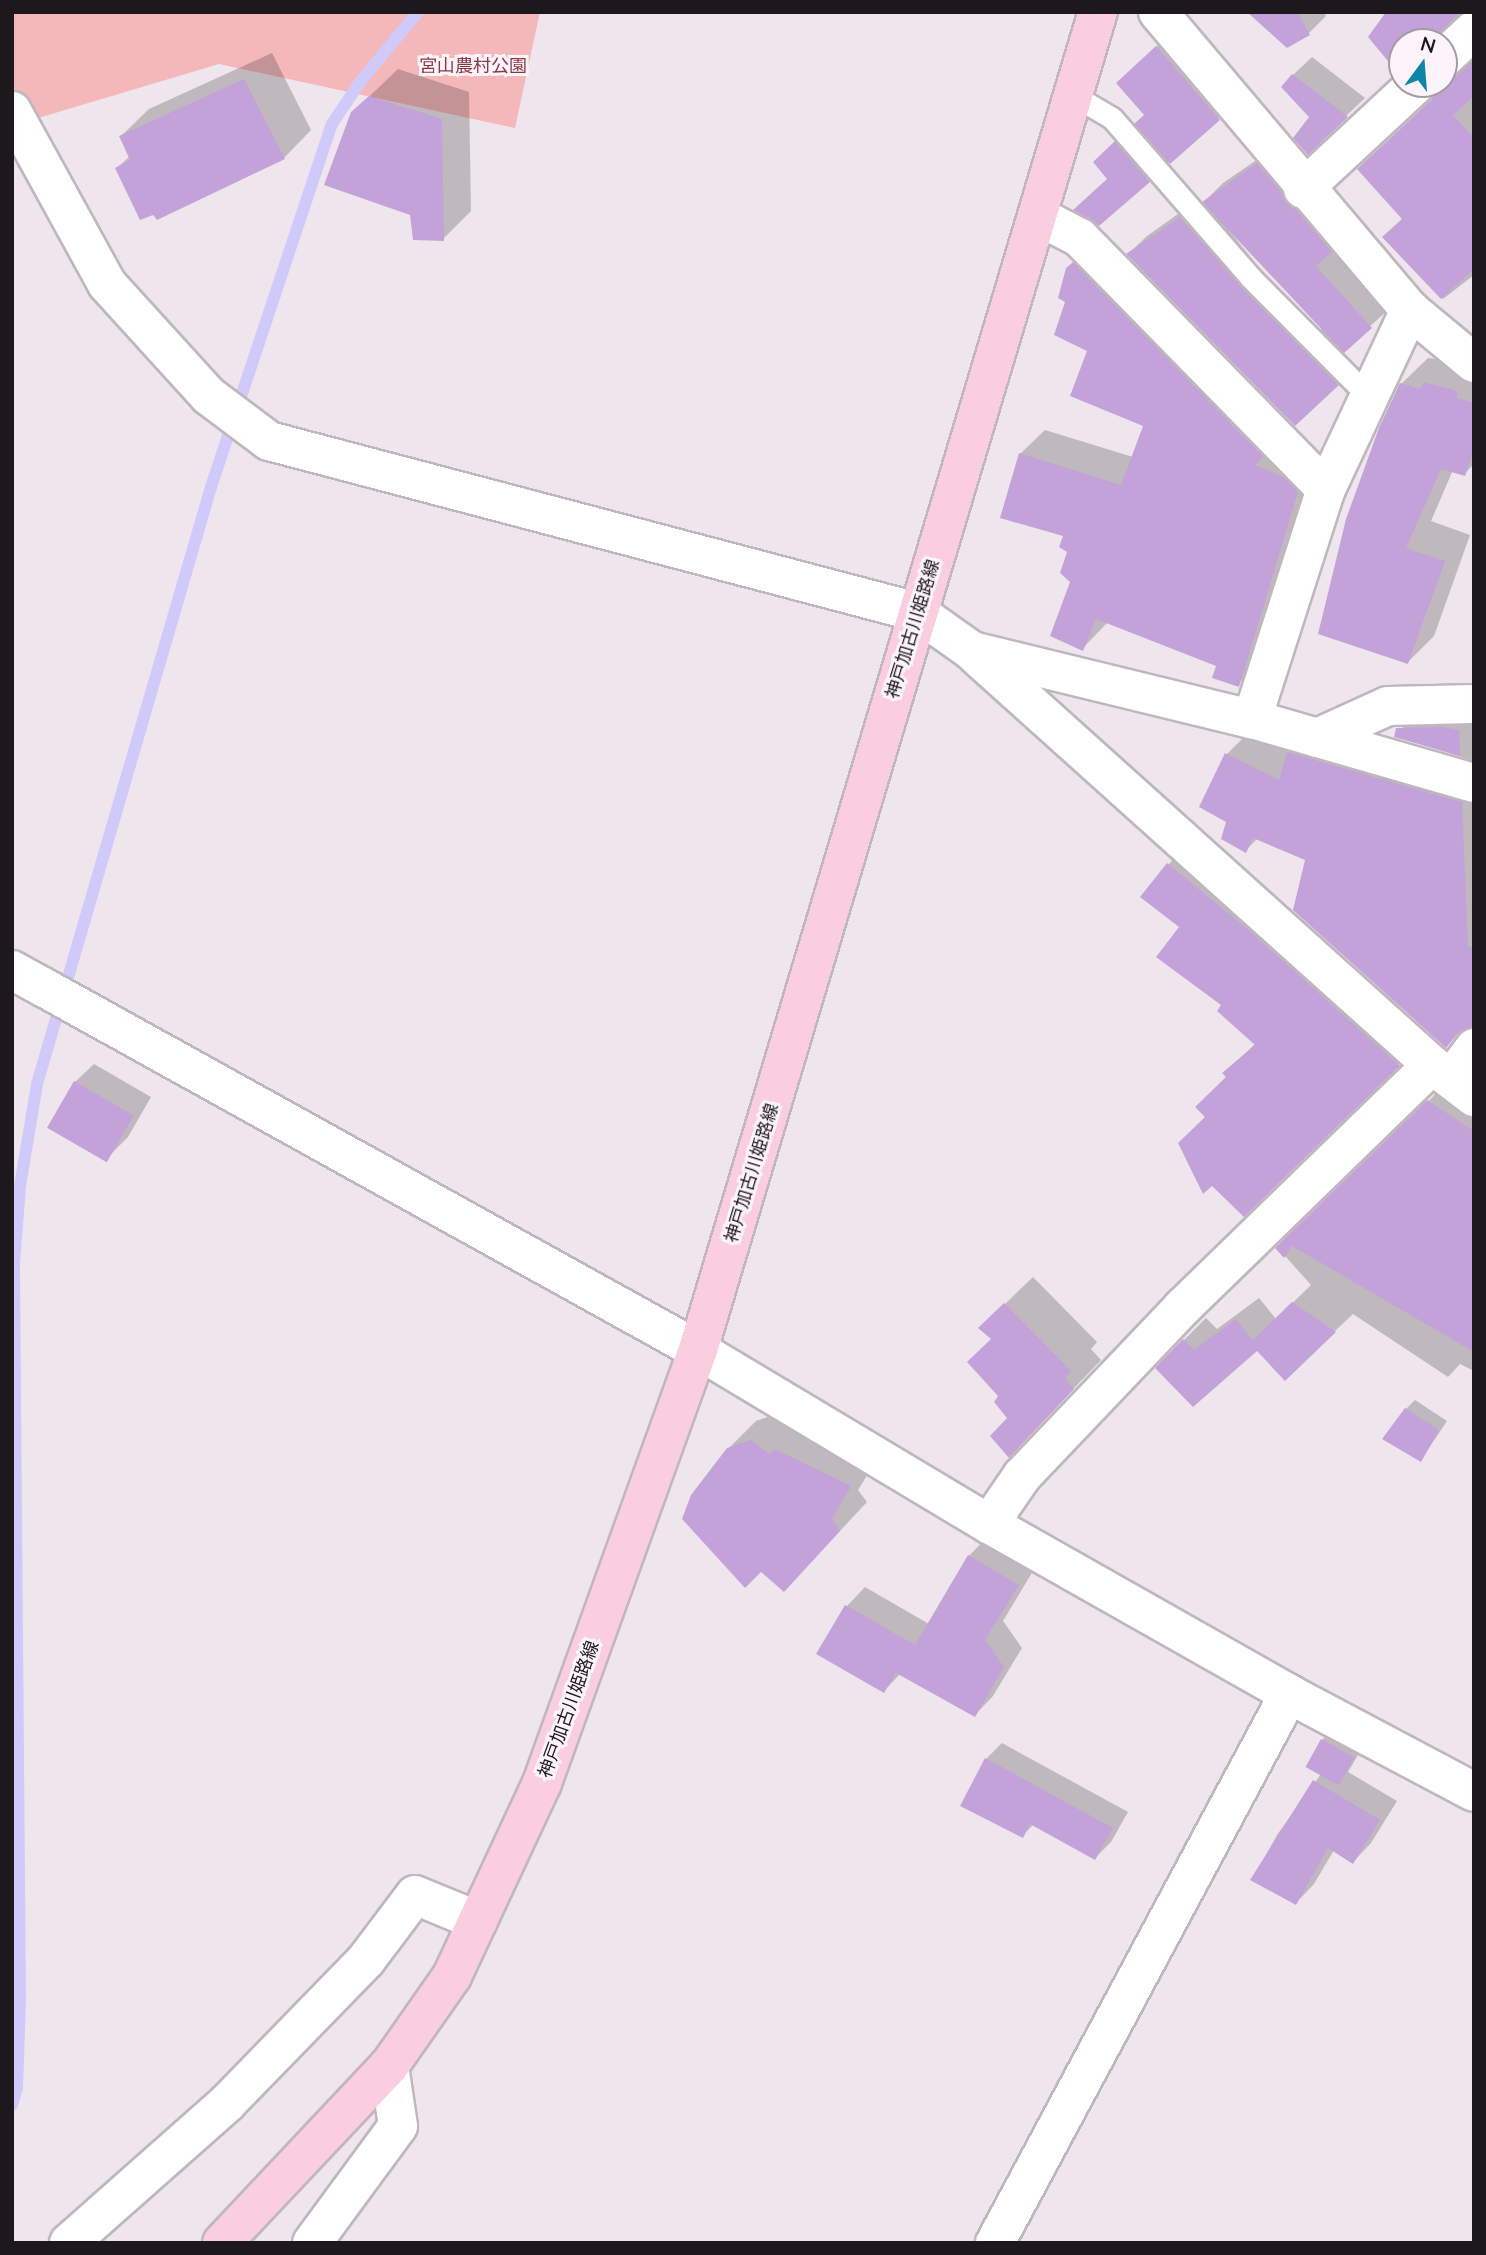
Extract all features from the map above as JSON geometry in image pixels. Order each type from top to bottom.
[{"type":"main road","name":"神戸加古川姫路線","points":[[222,2243],[389,2066],[452,1976],[542,1783],[698,1350],[1098,12]]},
{"type":"street","points":[[1158,12],[1303,189],[1410,310],[1474,363]]},
{"type":"street","points":[[1458,45],[1474,31]]},
{"type":"street","points":[[1303,189],[1401,98]]},
{"type":"street","points":[[12,111],[107,284],[209,396],[269,441],[918,612],[972,651],[1452,1081]]},
{"type":"street","points":[[1038,216],[1080,238],[1325,489]]},
{"type":"street","points":[[1252,719],[1325,489],[1410,310]]},
{"type":"street","points":[[972,651],[1252,719],[1474,783]]},
{"type":"street","points":[[1317,738],[1388,706],[1474,704]]},
{"type":"street","points":[[27,979],[698,1350],[989,1524],[1289,1694],[1474,1792]]},
{"type":"street","points":[[989,1524],[1022,1476],[1183,1307],[1452,1081],[1474,1048]]},
{"type":"street","points":[[995,2243],[1289,1694]]},
{"type":"street","points":[[69,2243],[227,2103],[366,1961],[415,1895],[478,1921]]},
{"type":"street","points":[[312,2243],[398,2126],[389,2066]]},
{"type":"lane","points":[[1073,95],[1111,118],[1250,277],[1370,398]]},
{"type":"green space","name":"宮山農村公園","points":[[12,12],[540,12],[515,128],[219,64],[35,119],[12,86]]},
{"type":"building","points":[[1247,12],[1297,12],[1310,35],[1287,48]]},
{"type":"building","points":[[1386,12],[1463,12],[1445,28],[1388,28],[1388,61],[1368,37]]},
{"type":"building","points":[[1156,46],[1220,120],[1170,164],[1134,124],[1144,115],[1116,83]]},
{"type":"building","points":[[1474,60],[1474,96],[1453,115],[1474,138],[1474,269],[1441,299],[1382,237],[1402,219],[1357,169],[1432,98],[1458,98],[1458,74]]},
{"type":"building","points":[[1292,74],[1348,117],[1308,155],[1293,138],[1309,117],[1281,87]]},
{"type":"building","points":[[244,79],[285,159],[157,220],[153,215],[140,220],[115,168],[130,160],[119,136]]},
{"type":"building","points":[[369,96],[442,119],[444,241],[413,240],[410,215],[324,185],[351,112]]},
{"type":"building","points":[[1115,141],[1150,182],[1099,226],[1073,210],[1107,179],[1093,162]]},
{"type":"building","points":[[1257,163],[1332,252],[1316,266],[1372,328],[1344,353],[1202,202]]},
{"type":"building","points":[[1180,217],[1241,286],[1339,385],[1295,426],[1126,254]]},
{"type":"building","points":[[1073,262],[1264,456],[1255,465],[1284,477],[1298,492],[1239,687],[1212,678],[1216,666],[1096,619],[1083,651],[1050,636],[1070,582],[1060,573],[1067,552],[1059,547],[1063,536],[1000,518],[1019,453],[1121,485],[1143,426],[1070,396],[1087,351],[1054,335],[1065,302],[1058,298],[1066,268]]},
{"type":"building","points":[[1424,382],[1457,391],[1457,398],[1474,403],[1474,450],[1465,476],[1441,469],[1406,548],[1445,561],[1408,664],[1318,634],[1346,519],[1379,428],[1400,383],[1420,389]]},
{"type":"building","points":[[1441,727],[1459,730],[1460,756],[1394,737],[1396,728]]},
{"type":"building","points":[[1287,752],[1462,802],[1468,947],[1474,947],[1474,1027],[1457,1034],[1446,1048],[1293,910],[1305,860],[1253,838],[1246,853],[1221,839],[1226,822],[1199,807],[1225,753],[1279,780]]},
{"type":"building","points":[[1167,863],[1251,932],[1400,1066],[1244,1217],[1212,1186],[1203,1194],[1178,1143],[1205,1117],[1195,1107],[1226,1077],[1222,1073],[1255,1045],[1217,1011],[1221,1005],[1156,957],[1179,927],[1140,897]]},
{"type":"building","points":[[74,1081],[134,1116],[107,1162],[47,1128]]},
{"type":"building","points":[[1427,1100],[1474,1131],[1474,1352],[1292,1246],[1284,1258],[1275,1248]]},
{"type":"building","points":[[1292,1302],[1336,1332],[1285,1381],[1257,1351],[1193,1407],[1155,1368],[1183,1339],[1194,1350],[1236,1319],[1253,1340]]},
{"type":"building","points":[[1004,1303],[1071,1371],[1065,1378],[1074,1389],[1009,1458],[990,1436],[1007,1418],[994,1402],[998,1396],[967,1362],[991,1339],[978,1328]]},
{"type":"building","points":[[1405,1408],[1439,1430],[1421,1462],[1382,1439]]},
{"type":"building","points":[[751,1440],[769,1454],[775,1449],[851,1486],[832,1519],[840,1531],[784,1592],[761,1572],[745,1588],[682,1519],[691,1495],[727,1448]]},
{"type":"building","points":[[968,1555],[1019,1585],[985,1640],[1004,1667],[975,1717],[896,1673],[884,1693],[816,1654],[845,1605],[915,1645]]},
{"type":"building","points":[[1321,1739],[1354,1757],[1339,1785],[1305,1767]]},
{"type":"building","points":[[985,1758],[1113,1828],[1095,1860],[1030,1824],[1023,1838],[960,1806]]},
{"type":"building","points":[[1313,1780],[1380,1820],[1353,1864],[1328,1848],[1296,1905],[1250,1880]]},
{"type":"waterway","points":[[12,2105],[17,2088],[20,2000],[14,1263],[20,1186],[37,1084],[211,487],[332,124],[360,82],[418,12]]}]
